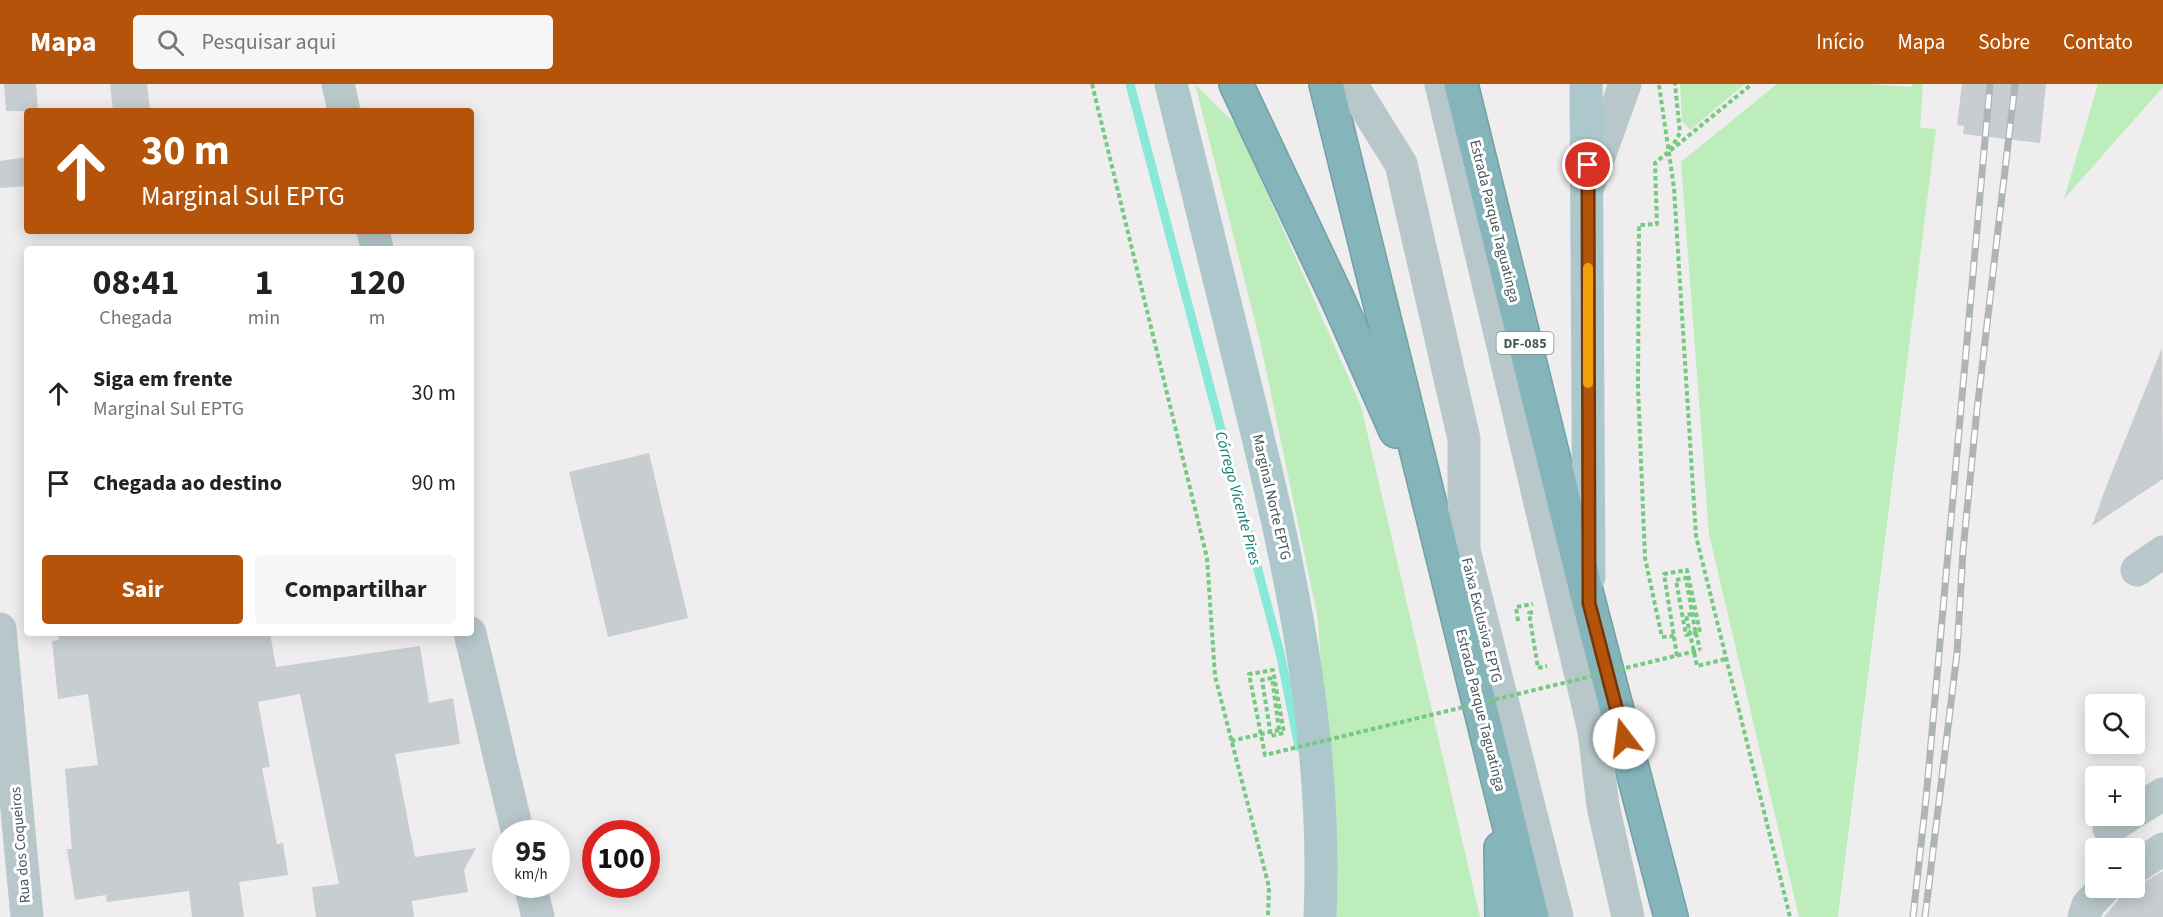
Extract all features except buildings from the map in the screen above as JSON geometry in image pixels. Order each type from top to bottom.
[{"type":"highway","points":[[1236,84],[1338,300],[1432,511]]},
{"type":"highway","name":"Estrada Parque Taguatinga","points":[[1326,84],[1500,786],[1548,911]]},
{"type":"highway","name":"Estrada Parque Taguatinga","points":[[1461,84],[1589,603],[1671,917]]},
{"type":"highway","points":[[1500,786],[1502,917]]},
{"type":"main road","name":"Marginal Norte EPTG","points":[[1172,84],[1278,517],[1301,637],[1318,759],[1322,861],[1320,917]]},
{"type":"main road","points":[[1586,84],[1589,603]]},
{"type":"street","points":[[338,84],[343,108]]},
{"type":"street","name":"Faixa Exclusiva EPTG","points":[[1354,84],[1356,92],[1401,164],[1464,439],[1464,550],[1548,911]]},
{"type":"street","points":[[1441,84],[1594,731],[1603,806],[1628,917]]},
{"type":"street","points":[[1588,187],[1625,84]]},
{"type":"street","name":"Rua dos Coqueiros","points":[[0,629],[27,917]]},
{"type":"street","points":[[471,636],[515,820]]},
{"type":"street","points":[[2145,806],[2163,794]]},
{"type":"street","points":[[1611,841],[1650,917]]},
{"type":"street","points":[[2145,861],[2163,849]]},
{"type":"street","points":[[533,898],[538,917]]},
{"type":"street","points":[[2084,917],[2088,905],[2095,898]]},
{"type":"path","points":[[1092,84],[1207,558],[1215,676],[1269,887],[1268,917]]},
{"type":"path","points":[[1659,84],[1674,188],[1696,536],[1790,917]]},
{"type":"path","points":[[1668,153],[1680,133],[1676,84]]},
{"type":"path","points":[[1674,636],[1662,637],[1645,558],[1638,387],[1639,225],[1657,224],[1655,163],[1752,84]]},
{"type":"path","points":[[1231,741],[1280,730],[1272,678],[1262,680],[1271,736],[1284,733],[1273,670],[1249,674],[1265,755],[1530,690],[1677,656],[1700,650],[1696,633],[1692,614],[1686,578],[1676,580],[1686,636],[1690,633],[1696,633],[1700,632],[1687,570],[1664,574],[1677,656]]},
{"type":"path","points":[[1519,628],[1516,607],[1539,603]]},
{"type":"path","points":[[1539,611],[1529,613],[1538,668],[1547,667],[1546,656]]},
{"type":"path","points":[[1692,614],[1686,615],[1698,666],[1726,659]]},
{"type":"path","points":[[1528,680],[1530,690]]},
{"type":"green space","points":[[1195,84],[1238,127],[1361,406],[1480,917],[1335,917],[1318,619],[1260,341]]},
{"type":"green space","points":[[1680,84],[1745,84],[1690,130],[1682,121]]},
{"type":"green space","points":[[1777,84],[1869,84],[1912,87],[1912,84],[1923,84],[1920,128],[1936,129],[1838,917],[1799,917],[1709,534],[1681,162]]},
{"type":"green space","points":[[2098,84],[2163,84],[2163,87],[2064,199]]},
{"type":"waterway","name":"Córrego Vicente Pires","points":[[1130,84],[1281,657],[1299,747]]},
{"type":"railway","points":[[1913,917],[1926,799],[1990,84]]},
{"type":"railway","points":[[1925,917],[1957,653],[1963,551],[1976,419],[2015,84]]},
{"type":"slow traffic","points":[[1588,268],[1588,383]]},
{"type":"route","points":[[1588,165],[1589,603],[1624,738]]}]
